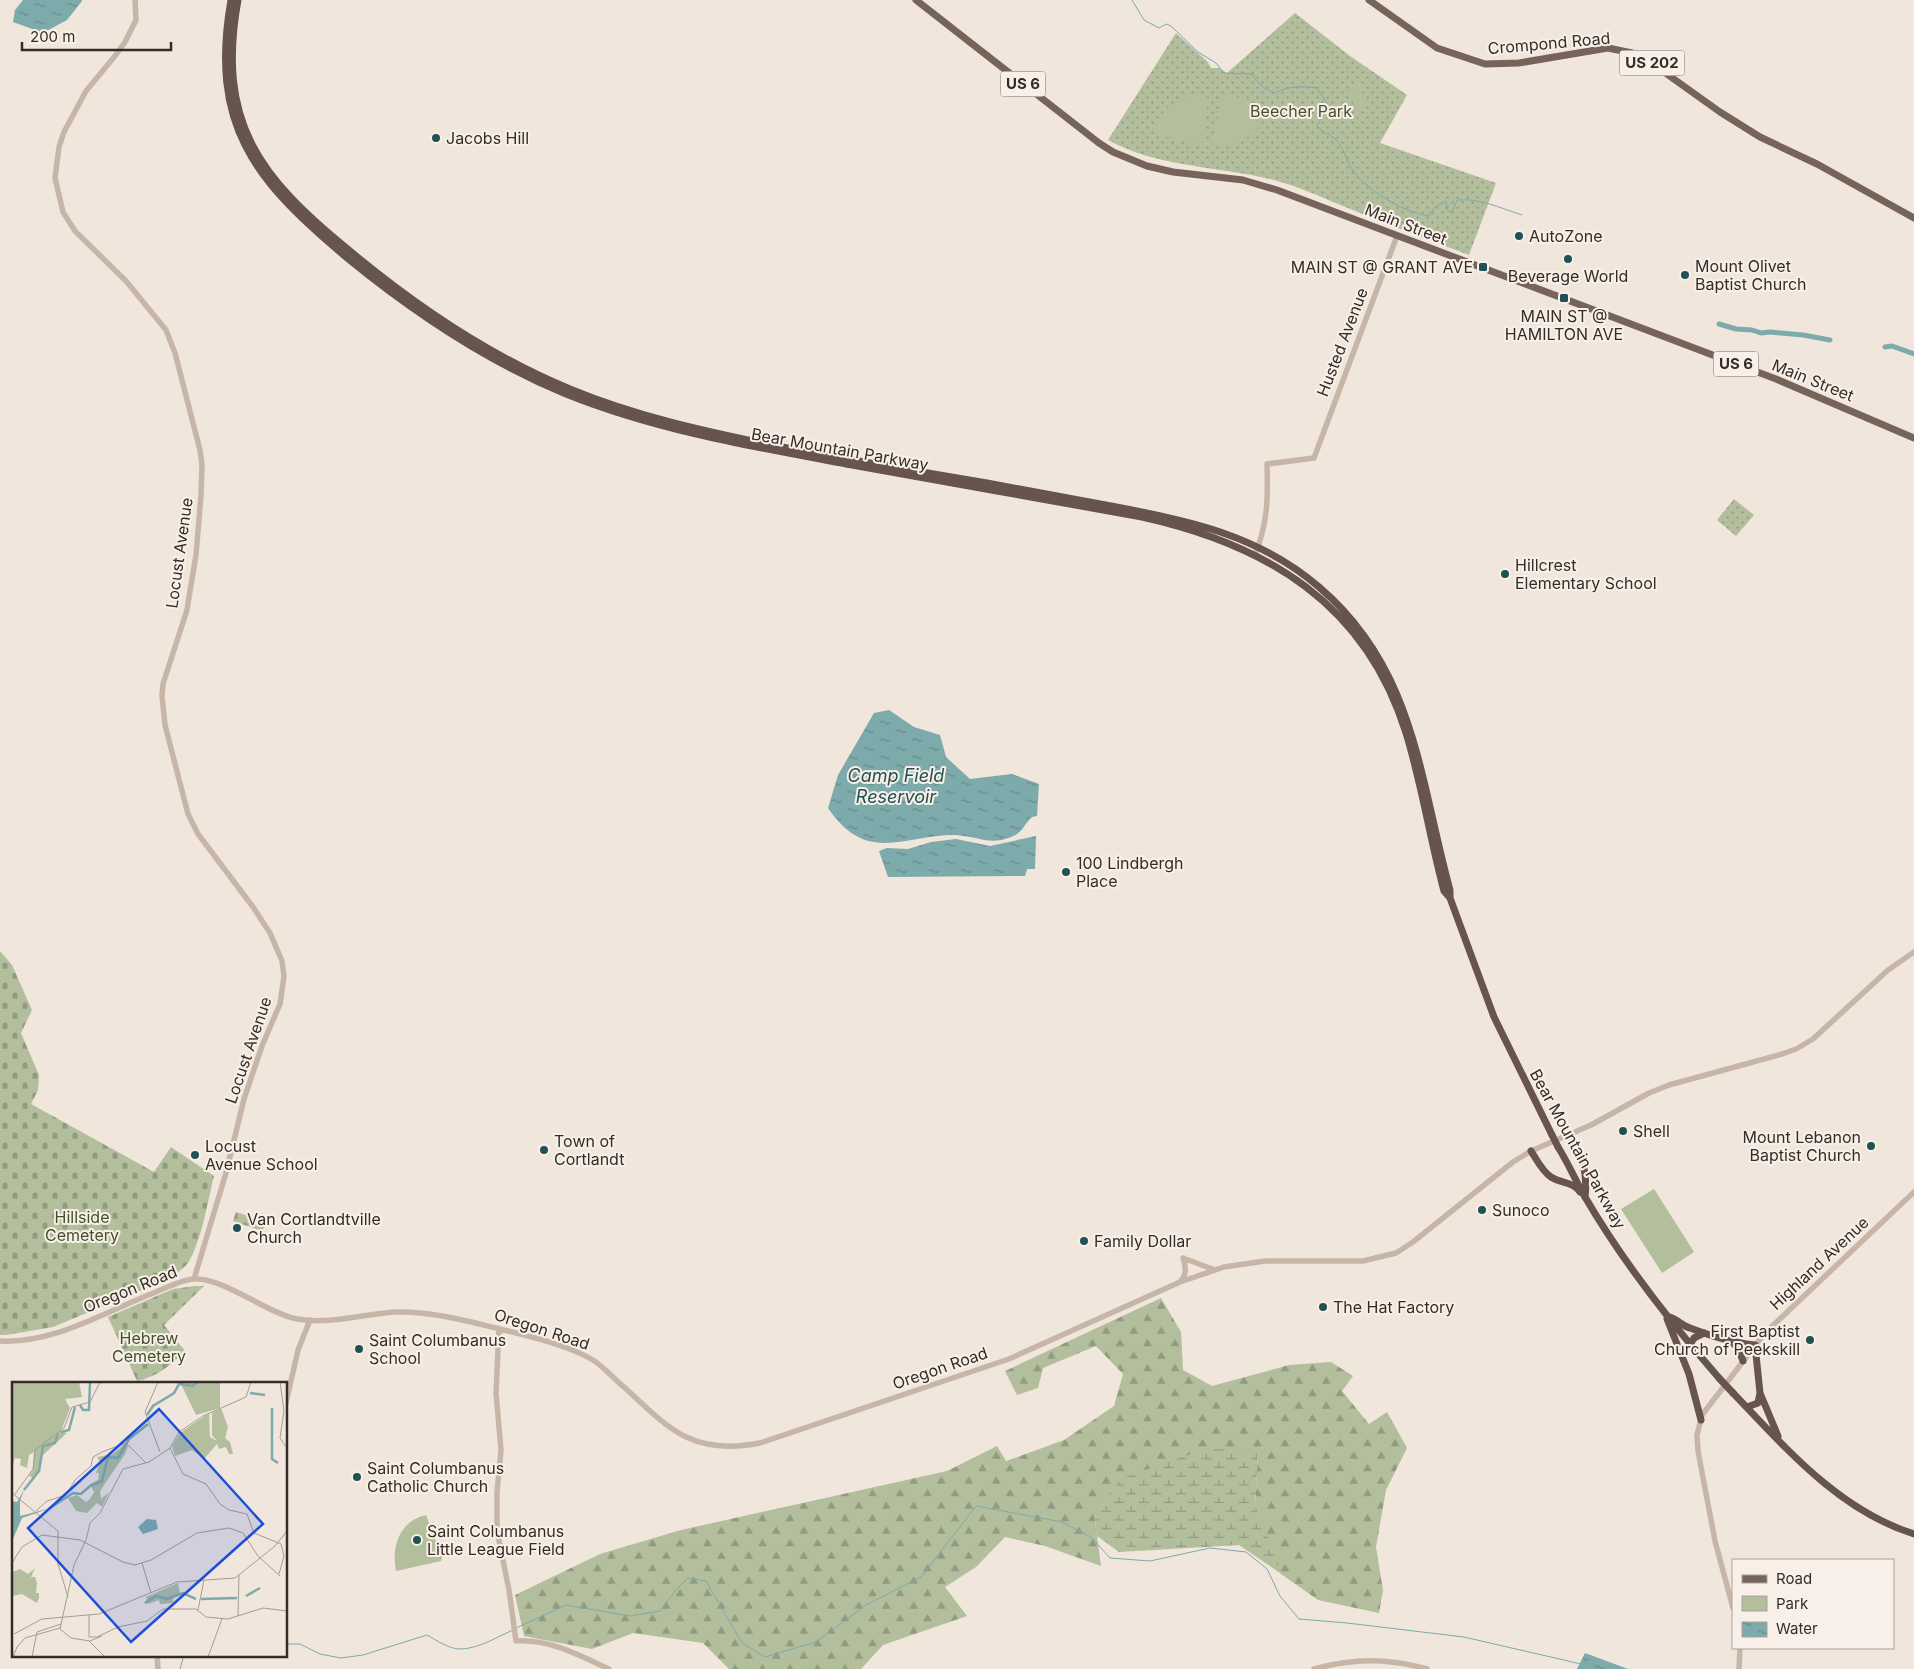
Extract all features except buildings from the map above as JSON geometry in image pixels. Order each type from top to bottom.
[{"type":"highway","name":"Bear Mountain Parkway","points":[[231,0],[225,57],[229,99],[241,138],[262,174],[316,231],[379,283],[446,330],[516,371],[590,403],[686,432],[756,448],[1142,517],[1196,532],[1245,550],[1295,578],[1325,602],[1354,632],[1378,668],[1394,700],[1406,732],[1444,891],[1450,898]]},
{"type":"highway","name":"Bear Mountain Parkway","points":[[238,0],[232,51],[235,97],[249,139],[267,170],[317,223],[380,275],[438,318],[516,364],[598,400],[685,426],[800,450],[1172,518],[1224,532],[1258,547],[1289,565],[1328,595],[1358,628],[1383,666],[1403,707],[1417,749],[1450,890],[1450,898],[1494,1017],[1558,1147],[1585,1197],[1630,1266],[1667,1316],[1733,1393],[1813,1474],[1846,1501],[1882,1521],[1914,1534]]},
{"type":"highway","points":[[1531,1151],[1550,1177],[1572,1184],[1585,1197],[1587,1184],[1584,1164],[1569,1134]]},
{"type":"highway","points":[[1559,1180],[1567,1175],[1566,1160]]},
{"type":"highway","points":[[1573,1174],[1580,1170],[1584,1164]]},
{"type":"highway","points":[[1700,1420],[1687,1368],[1668,1324],[1667,1316],[1688,1328],[1732,1342],[1755,1345],[1760,1393],[1772,1424],[1782,1443]]},
{"type":"highway","points":[[1690,1345],[1694,1338],[1704,1333]]},
{"type":"highway","points":[[1732,1342],[1739,1350],[1742,1361]]},
{"type":"highway","points":[[1747,1407],[1758,1404],[1760,1393]]},
{"type":"main road","name":"Main Street","points":[[916,0],[1085,132],[1114,152],[1147,166],[1173,172],[1243,180],[1277,190],[1776,379],[1914,438]]},
{"type":"main road","name":"Crompond Road","points":[[1369,0],[1417,36],[1437,48],[1485,64],[1519,63],[1608,48],[1632,53],[1650,62],[1720,112],[1753,132],[1817,164],[1914,218]]},
{"type":"street","name":"Locust Avenue","points":[[134,0],[136,20],[125,42],[116,56],[86,91],[64,132],[56,164],[56,189],[63,212],[75,231],[126,281],[158,318],[166,330],[175,353],[202,465],[196,555],[190,597],[162,696],[165,725],[188,814],[198,834],[253,907],[270,933],[282,961],[284,976],[280,1004],[262,1046],[244,1099],[226,1173],[194,1279]]},
{"type":"street","name":"Husted Avenue","points":[[1258,547],[1268,509],[1267,464],[1314,458],[1397,236]]},
{"type":"street","points":[[1255,555],[1258,547]]},
{"type":"street","name":"Oregon Road","points":[[0,1341],[26,1341],[57,1333],[173,1285],[194,1279],[222,1286],[286,1316],[310,1320],[333,1320],[395,1312],[440,1316],[499,1329],[579,1353],[596,1361],[670,1428],[698,1443],[729,1448],[760,1443],[1010,1359],[1180,1282],[1215,1270],[1265,1261],[1363,1261],[1396,1253],[1413,1242],[1513,1162],[1531,1151],[1596,1122],[1649,1093],[1675,1083],[1796,1049],[1813,1039],[1888,970],[1914,952]]},
{"type":"street","name":"Highland Avenue","points":[[1732,1604],[1715,1542],[1698,1452],[1697,1435],[1700,1420],[1755,1345],[1914,1192]]},
{"type":"street","points":[[1180,1282],[1185,1277],[1186,1270],[1183,1258],[1215,1270]]},
{"type":"street","points":[[288,1394],[298,1350],[310,1320]]},
{"type":"street","points":[[499,1329],[496,1393],[501,1450],[497,1531],[509,1590],[516,1641],[551,1644],[609,1669]]},
{"type":"street","points":[[1739,1669],[1740,1649]]},
{"type":"street","points":[[157,1656],[158,1669]]},
{"type":"street","points":[[1314,1669],[1342,1663],[1372,1660],[1406,1663],[1427,1669]]},
{"type":"green space","name":"Beecher Park","points":[[1295,13],[1350,56],[1407,95],[1380,143],[1496,183],[1469,255],[1282,182],[1253,175],[1168,161],[1128,149],[1108,140],[1176,33],[1208,62],[1211,68],[1219,68],[1227,73]]},
{"type":"green space","points":[[1358,85],[1369,105],[1358,111],[1347,91]]},
{"type":"green space","points":[[1223,93],[1268,108],[1260,125],[1248,138],[1231,144],[1212,144]]},
{"type":"green space","points":[[1194,95],[1208,98],[1203,145],[1154,134],[1159,119],[1173,103],[1179,99]]},
{"type":"green space","points":[[1734,499],[1754,515],[1736,536],[1717,520]]},
{"type":"green space","name":"Hillside Cemetery","points":[[0,951],[12,965],[32,1010],[21,1033],[39,1075],[38,1090],[31,1104],[154,1172],[171,1147],[214,1176],[204,1221],[193,1255],[188,1263],[178,1272],[166,1280],[53,1327],[6,1335],[0,1335]]},
{"type":"green space","points":[[1654,1189],[1694,1252],[1662,1273],[1621,1209]]},
{"type":"green space","points":[[236,1212],[266,1222],[262,1231],[233,1221]]},
{"type":"green space","name":"Hebrew Cemetery","points":[[204,1286],[164,1325],[185,1351],[163,1370],[151,1377],[137,1381],[108,1317],[173,1289]]},
{"type":"green space","points":[[1161,1298],[1181,1332],[1183,1370],[1212,1386],[1289,1365],[1331,1362],[1353,1376],[1342,1391],[1369,1424],[1387,1412],[1407,1448],[1386,1490],[1376,1547],[1383,1590],[1379,1613],[1318,1600],[1281,1574],[1255,1505],[1258,1452],[1094,1513],[1101,1566],[1045,1546],[1005,1537],[976,1567],[945,1587],[967,1616],[883,1645],[861,1669],[729,1669],[703,1643],[633,1633],[592,1649],[524,1636],[515,1595],[600,1554],[681,1530],[947,1471],[997,1446],[1006,1461],[1064,1440],[1114,1406],[1123,1374],[1096,1346],[1043,1368],[1038,1388],[1017,1395],[1005,1371]]},
{"type":"green space","points":[[1208,1448],[1258,1452],[1255,1505],[1283,1575],[1239,1545],[1119,1552],[1097,1536],[1094,1513],[1122,1478]]},
{"type":"green space","name":"Saint Columbanus Little League Field","points":[[426,1515],[442,1558],[441,1561],[396,1571],[395,1553],[399,1536],[410,1523]]},
{"type":"water","points":[[23,0],[82,1],[67,20],[43,33],[13,22],[15,10]]},
{"type":"water","name":"Camp Field Reservoir","points":[[889,710],[914,727],[940,735],[946,757],[970,779],[1012,774],[1039,784],[1037,816],[1032,817],[1021,831],[1015,835],[996,841],[955,835],[886,843],[871,842],[857,836],[842,826],[828,808],[838,775],[874,713]]},
{"type":"water","name":"Camp Field Reservoir","points":[[1036,836],[1035,869],[1027,869],[1025,876],[888,877],[879,851],[887,848],[908,849],[931,842],[956,839],[990,846]]},
{"type":"water","points":[[1585,1653],[1628,1669],[1577,1669]]},
{"type":"waterway","points":[[1132,0],[1144,20],[1159,28],[1166,24],[1171,26],[1198,52],[1216,63],[1224,73],[1252,74],[1262,86],[1275,93],[1296,87],[1317,88],[1328,105],[1317,126],[1338,142],[1356,175],[1385,198],[1408,210],[1429,216],[1435,207],[1446,201],[1447,205],[1445,208],[1450,212],[1453,210],[1457,200],[1490,204],[1522,215]]},
{"type":"waterway","points":[[1719,324],[1761,333],[1803,335],[1830,340]]},
{"type":"waterway","points":[[1885,347],[1892,346],[1914,354]]},
{"type":"waterway","points":[[516,1628],[566,1605],[630,1616],[660,1611],[688,1578],[706,1581],[742,1643],[765,1657],[816,1642],[866,1605],[921,1577],[976,1506],[1062,1522],[1091,1537],[1110,1558],[1150,1561],[1210,1548],[1246,1552],[1267,1569],[1280,1596],[1299,1619],[1464,1637],[1581,1664]]},
{"type":"waterway","points":[[288,1644],[300,1644],[320,1654],[341,1658],[363,1655],[427,1635],[451,1648],[474,1647],[513,1630]]},
{"type":"waterway","points":[[180,1669],[184,1656]]},
{"type":"place","name":"Jacobs Hill","points":[[436,138]]},
{"type":"place","name":"AutoZone","points":[[1519,236]]},
{"type":"place","name":"Beverage World","points":[[1568,259]]},
{"type":"place","name":"MAIN ST @ GRANT AVE","points":[[1483,267]]},
{"type":"place","name":"Mount Olivet Baptist Church","points":[[1685,275]]},
{"type":"place","name":"MAIN ST @ HAMILTON AVE","points":[[1564,298]]},
{"type":"place","name":"Hillcrest Elementary School","points":[[1505,574]]},
{"type":"place","name":"100 Lindbergh Place","points":[[1066,872]]},
{"type":"place","name":"Shell","points":[[1623,1131]]},
{"type":"place","name":"Mount Lebanon Baptist Church","points":[[1871,1146]]},
{"type":"place","name":"Town of Cortlandt","points":[[544,1150]]},
{"type":"place","name":"Locust Avenue School","points":[[195,1155]]},
{"type":"place","name":"Sunoco","points":[[1482,1210]]},
{"type":"place","name":"Van Cortlandtville Church","points":[[237,1228]]},
{"type":"place","name":"Family Dollar","points":[[1084,1241]]},
{"type":"place","name":"The Hat Factory","points":[[1323,1307]]},
{"type":"place","name":"First Baptist Church of Peekskill","points":[[1810,1340]]},
{"type":"place","name":"Saint Columbanus School","points":[[359,1349]]},
{"type":"place","name":"Saint Columbanus Catholic Church","points":[[357,1477]]},
{"type":"place","name":"Saint Columbanus Little League Field","points":[[417,1540]]}]
